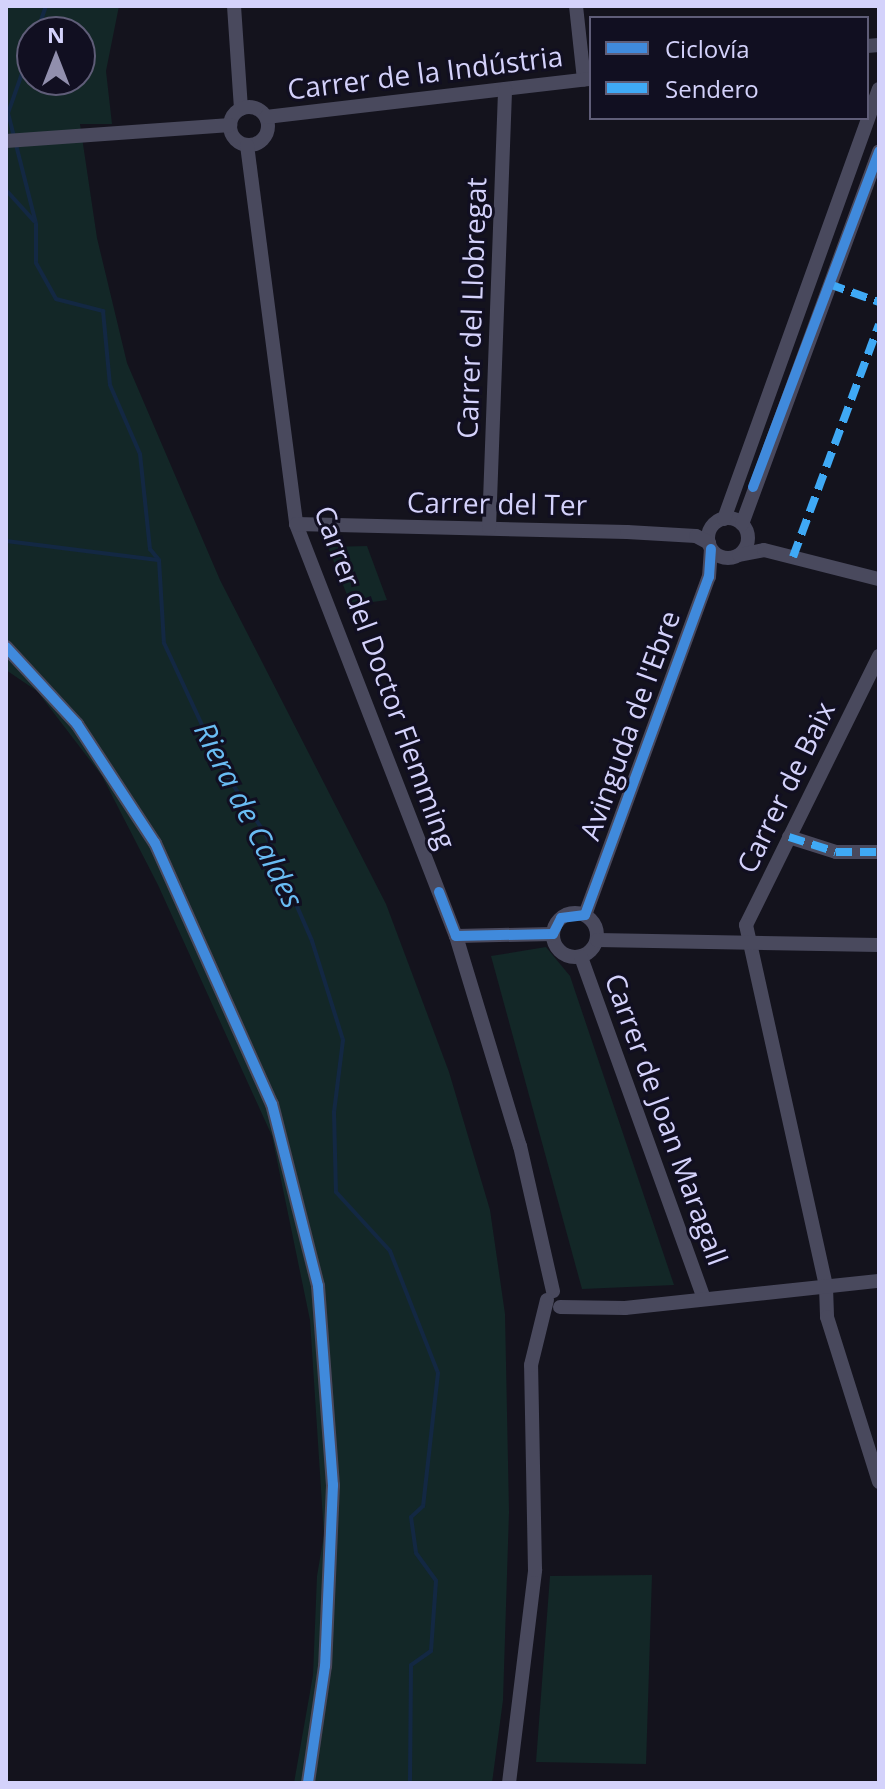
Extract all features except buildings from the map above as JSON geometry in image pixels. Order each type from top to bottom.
[{"type":"street","points":[[230,125],[241,109],[234,6]]},
{"type":"street","points":[[576,6],[587,79]]},
{"type":"street","name":"Carrer de la Indústria","points":[[266,117],[587,79]]},
{"type":"street","name":"Carrer del Llobregat","points":[[489,528],[505,89]]},
{"type":"street","points":[[869,117],[879,89]]},
{"type":"street","points":[[230,125],[234,138],[247,145],[267,134],[266,117],[257,109],[241,109]]},
{"type":"street","points":[[868,120],[724,519],[706,540],[733,557],[764,550],[879,579]]},
{"type":"street","points":[[6,141],[230,125]]},
{"type":"street","name":"Carrer del Doctor Flemming","points":[[247,145],[296,524],[456,936],[520,1146],[553,1299]]},
{"type":"street","name":"Avinguda de l'Ebre","points":[[709,577],[733,557],[745,529],[879,151]]},
{"type":"street","points":[[724,519],[745,529],[764,550]]},
{"type":"street","name":"Carrer del Ter","points":[[296,524],[489,528],[706,540]]},
{"type":"street","name":"Avinguda de l'Ebre","points":[[585,915],[709,577],[706,540]]},
{"type":"street","points":[[6,647],[77,724],[155,843],[272,1104],[318,1286],[333,1485],[325,1666],[308,1783]]},
{"type":"street","name":"Carrer de Baix","points":[[746,942],[746,925],[879,656]]},
{"type":"street","points":[[789,837],[836,852],[879,852]]},
{"type":"street","points":[[553,934],[561,918],[585,915],[594,923],[597,940]]},
{"type":"street","points":[[456,936],[553,934]]},
{"type":"street","points":[[553,934],[564,955],[581,957],[597,940],[879,945]]},
{"type":"street","points":[[746,942],[826,1287],[827,1317],[879,1482]]},
{"type":"street","name":"Carrer de Joan Maragall","points":[[581,957],[704,1299]]},
{"type":"street","points":[[509,1783],[535,1570],[531,1365],[553,1299],[625,1308],[879,1281]]},
{"type":"green space","points":[[6,6],[119,6],[106,71],[112,124],[80,124],[97,238],[127,363],[220,580],[386,904],[449,1072],[490,1210],[505,1314],[509,1512],[503,1700],[492,1783],[294,1783],[313,1675],[317,1576],[324,1535],[310,1320],[272,1136],[158,885],[102,776],[37,691],[6,670]]},
{"type":"green space","points":[[367,546],[387,600],[351,605],[328,547]]},
{"type":"green space","points":[[546,947],[570,976],[674,1285],[582,1289],[491,956]]},
{"type":"green space","points":[[652,1575],[646,1764],[536,1762],[550,1576]]},
{"type":"waterway","name":"Riera de Caldes","points":[[43,16],[46,6]]},
{"type":"waterway","name":"Riera de Caldes","points":[[16,90],[8,113],[36,224],[36,263],[56,299],[103,311],[110,385],[140,454],[150,549],[159,560],[164,643],[222,768],[266,835],[312,941],[343,1040],[334,1112],[336,1192],[390,1251],[438,1373],[423,1506],[411,1517],[416,1553],[436,1581],[431,1651],[411,1665],[410,1783]]},
{"type":"waterway","points":[[6,190],[34,221]]},
{"type":"waterway","points":[[6,541],[158,560]]},
{"type":"marked path","points":[[829,284],[879,302]]},
{"type":"marked path","points":[[793,557],[879,324]]},
{"type":"marked path","points":[[789,837],[836,852],[879,852]]},
{"type":"cycle path","points":[[753,487],[879,151]]},
{"type":"cycle path","points":[[439,892],[456,936],[553,934],[561,918],[585,915],[709,577],[711,549]]},
{"type":"cycle path","points":[[6,647],[77,724],[155,843],[272,1104],[318,1286],[333,1485],[325,1666],[308,1783]]}]
